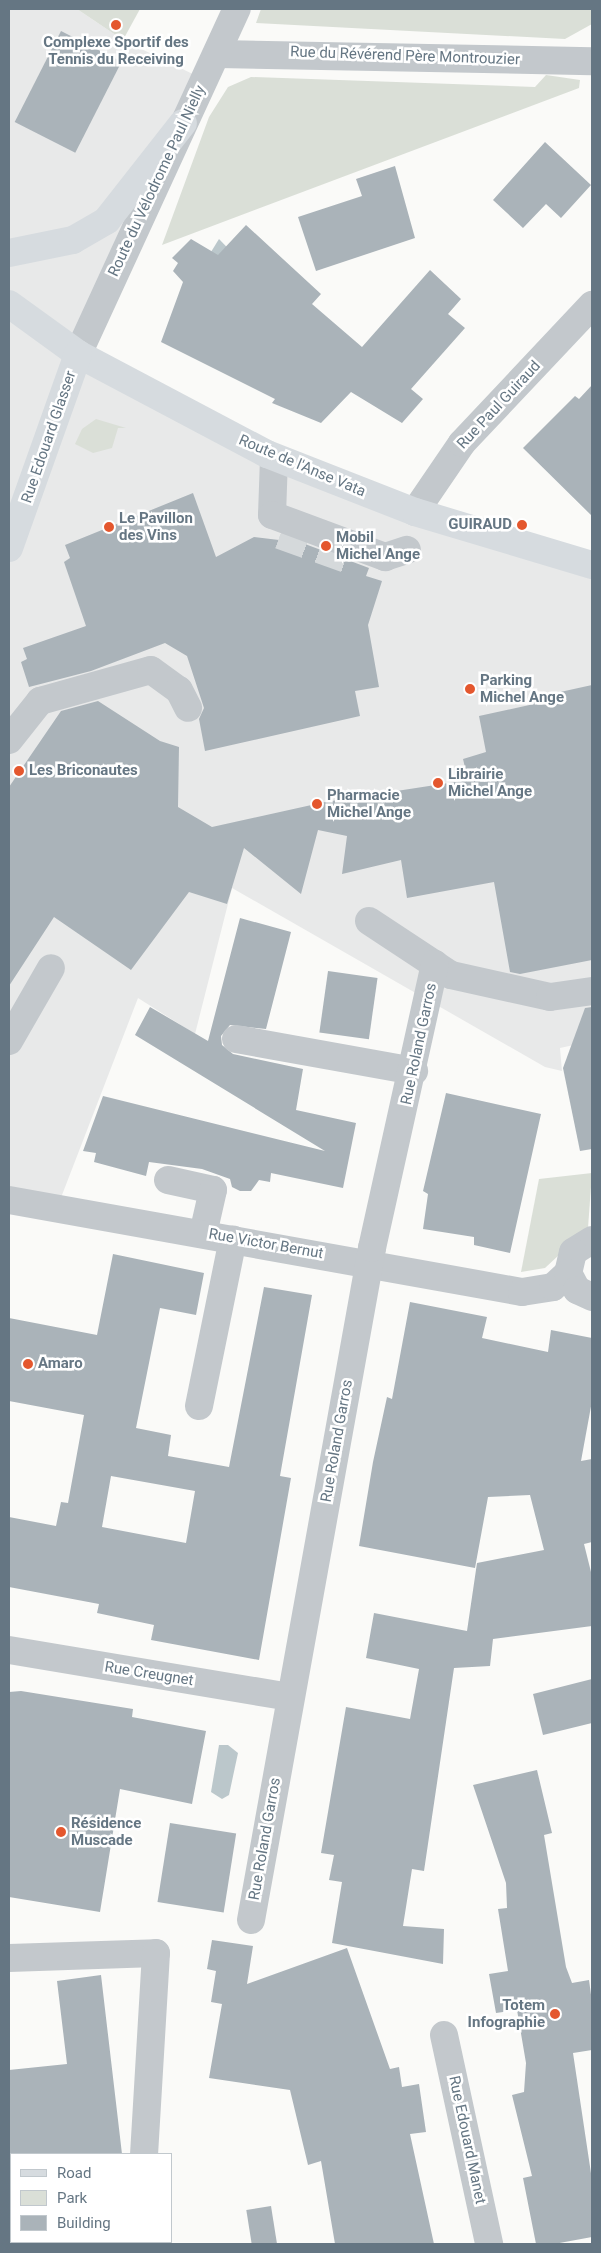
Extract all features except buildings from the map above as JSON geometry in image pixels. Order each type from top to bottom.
[{"type":"main road","points":[[9,253],[22,254],[73,240],[106,220],[183,122]]},
{"type":"main road","name":"Route de l'Anse Vata","points":[[9,304],[78,354],[274,458],[415,512],[592,565]]},
{"type":"main road","name":"Rue Edouard Glasser","points":[[9,548],[78,354]]},
{"type":"street","name":"Route du Vélodrome Paul Nielly","points":[[78,354],[183,122],[218,54],[237,9]]},
{"type":"street","name":"Rue du Révérend Père Montrouzier","points":[[218,54],[592,61]]},
{"type":"street","name":"Rue Paul Guiraud","points":[[415,512],[462,442],[592,306]]},
{"type":"street","points":[[274,458],[276,525],[396,553],[362,566],[352,561]]},
{"type":"street","points":[[9,740],[40,701],[151,670],[179,690],[188,708]]},
{"type":"street","points":[[369,921],[451,975],[550,997],[592,991]]},
{"type":"street","name":"Rue Roland Garros","points":[[251,1920],[370,1262],[414,1071],[435,964]]},
{"type":"street","points":[[9,1041],[51,968]]},
{"type":"street","points":[[236,1039],[414,1071]]},
{"type":"street","points":[[168,1180],[213,1190],[203,1234]]},
{"type":"street","name":"Rue Victor Bernut","points":[[9,1200],[370,1262],[522,1292],[553,1287],[568,1273]]},
{"type":"street","points":[[199,1406],[234,1239]]},
{"type":"street","points":[[592,1240],[573,1252],[568,1273],[577,1290],[592,1297]]},
{"type":"street","name":"Rue Creugnet","points":[[9,1650],[290,1697]]},
{"type":"street","points":[[9,1958],[156,1953],[144,2153]]},
{"type":"street","name":"Rue Edouard Manet","points":[[444,2036],[490,2244]]},
{"type":"shaded area","points":[[9,9],[77,9],[123,40],[205,80],[78,354],[267,454],[592,565],[592,1041],[560,1048],[562,1071],[545,1067],[232,888],[195,1034],[138,998],[57,1208],[9,1198]]},
{"type":"shaded area","points":[[219,239],[246,267],[206,260]]},
{"type":"shaded area","points":[[219,1745],[228,1745],[238,1753],[229,1795],[222,1799],[211,1792]]},
{"type":"green space","name":"Complexe Sportif des Tennis du Receiving","points":[[77,9],[140,9],[123,40]]},
{"type":"green space","points":[[261,9],[592,9],[592,24],[565,39],[256,23]]},
{"type":"green space","points":[[546,75],[580,80],[579,88],[162,245],[209,117],[228,87],[251,77],[535,87]]},
{"type":"green space","points":[[96,419],[126,428],[118,428],[112,448],[93,453],[75,444],[82,429]]},
{"type":"green space","points":[[592,1173],[588,1228],[545,1268],[521,1272],[539,1179]]},
{"type":"tunnel","points":[[280,535],[352,561]]},
{"type":"place","name":"Complexe Sportif des Tennis du Receiving","points":[[116,25]]},
{"type":"place","name":"GUIRAUD","points":[[522,525]]},
{"type":"place","name":"Le Pavillon des Vins","points":[[109,527]]},
{"type":"place","name":"Mobil Michel Ange","points":[[326,546]]},
{"type":"place","name":"Parking Michel Ange","points":[[470,689]]},
{"type":"place","name":"Les Briconautes","points":[[19,771]]},
{"type":"place","name":"Librairie Michel Ange","points":[[438,783]]},
{"type":"place","name":"Pharmacie Michel Ange","points":[[317,804]]},
{"type":"place","name":"Amaro","points":[[28,1364]]},
{"type":"place","name":"Résidence Muscade","points":[[61,1832]]},
{"type":"place","name":"Totem Infographie","points":[[555,2014]]}]
